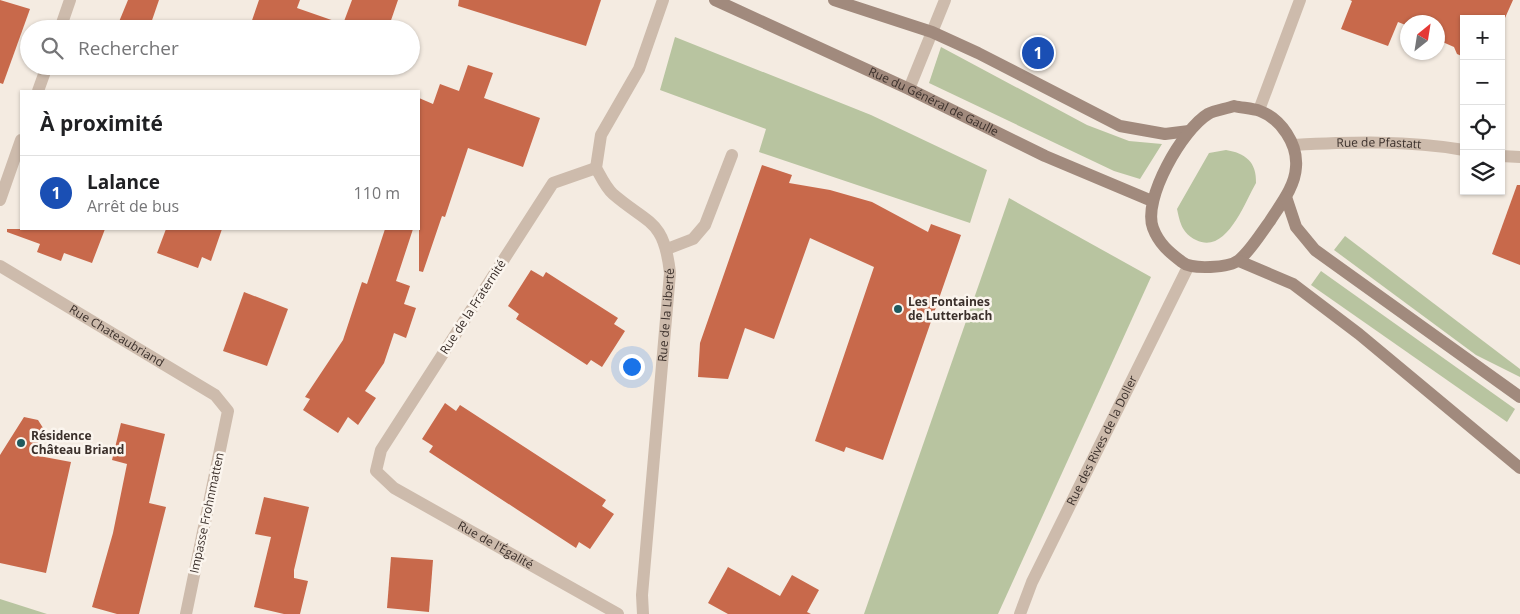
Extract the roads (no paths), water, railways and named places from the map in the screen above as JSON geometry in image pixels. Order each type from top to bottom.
[{"type":"main road","name":"Rue du Général de Gaulle","points":[[715,0],[909,89],[1045,156],[1152,201]]},
{"type":"main road","points":[[834,0],[932,32],[978,52],[1120,126],[1165,134],[1189,131]]},
{"type":"main road","points":[[1239,261],[1259,236],[1286,196],[1296,168],[1294,145],[1277,122],[1259,110],[1234,106],[1209,114],[1189,131],[1167,167],[1152,201],[1152,227],[1162,247],[1188,267],[1214,267],[1239,261],[1292,284],[1359,334],[1520,468]]},
{"type":"main road","points":[[1286,196],[1296,228],[1315,250],[1520,397]]},
{"type":"street","points":[[63,20],[70,0]]},
{"type":"street","points":[[596,168],[601,134],[639,69],[663,0]]},
{"type":"street","points":[[909,89],[945,0]]},
{"type":"street","points":[[1259,110],[1300,0]]},
{"type":"street","points":[[38,90],[44,75]]},
{"type":"street","name":"Rue de Pfastatt","points":[[1294,145],[1395,142],[1426,144],[1460,149]]},
{"type":"street","points":[[0,200],[20,143]]},
{"type":"street","points":[[667,249],[693,239],[705,225],[732,155]]},
{"type":"street","points":[[1505,156],[1520,157]]},
{"type":"street","name":"Rue de la Liberté","points":[[596,168],[612,193],[655,225],[667,249],[670,273],[645,555],[643,614]]},
{"type":"street","name":"Rue de la Fraternité","points":[[376,471],[381,450],[554,183],[596,168]]},
{"type":"street","name":"Rue Chateaubriand","points":[[0,266],[215,395],[228,412]]},
{"type":"street","name":"Rue des Rives de la Doller","points":[[1020,614],[1032,582],[1188,267]]},
{"type":"street","name":"Impasse Frohnmatten","points":[[186,614],[228,412]]},
{"type":"street","name":"Rue de l'Égalité","points":[[376,471],[394,488],[618,614]]},
{"type":"place","name":"Lalance","points":[[1038,53]]},
{"type":"place","name":"Les Fontaines de Lutterbach","points":[[898,309]]},
{"type":"place","name":"Résidence Château Briand","points":[[21,443]]}]
